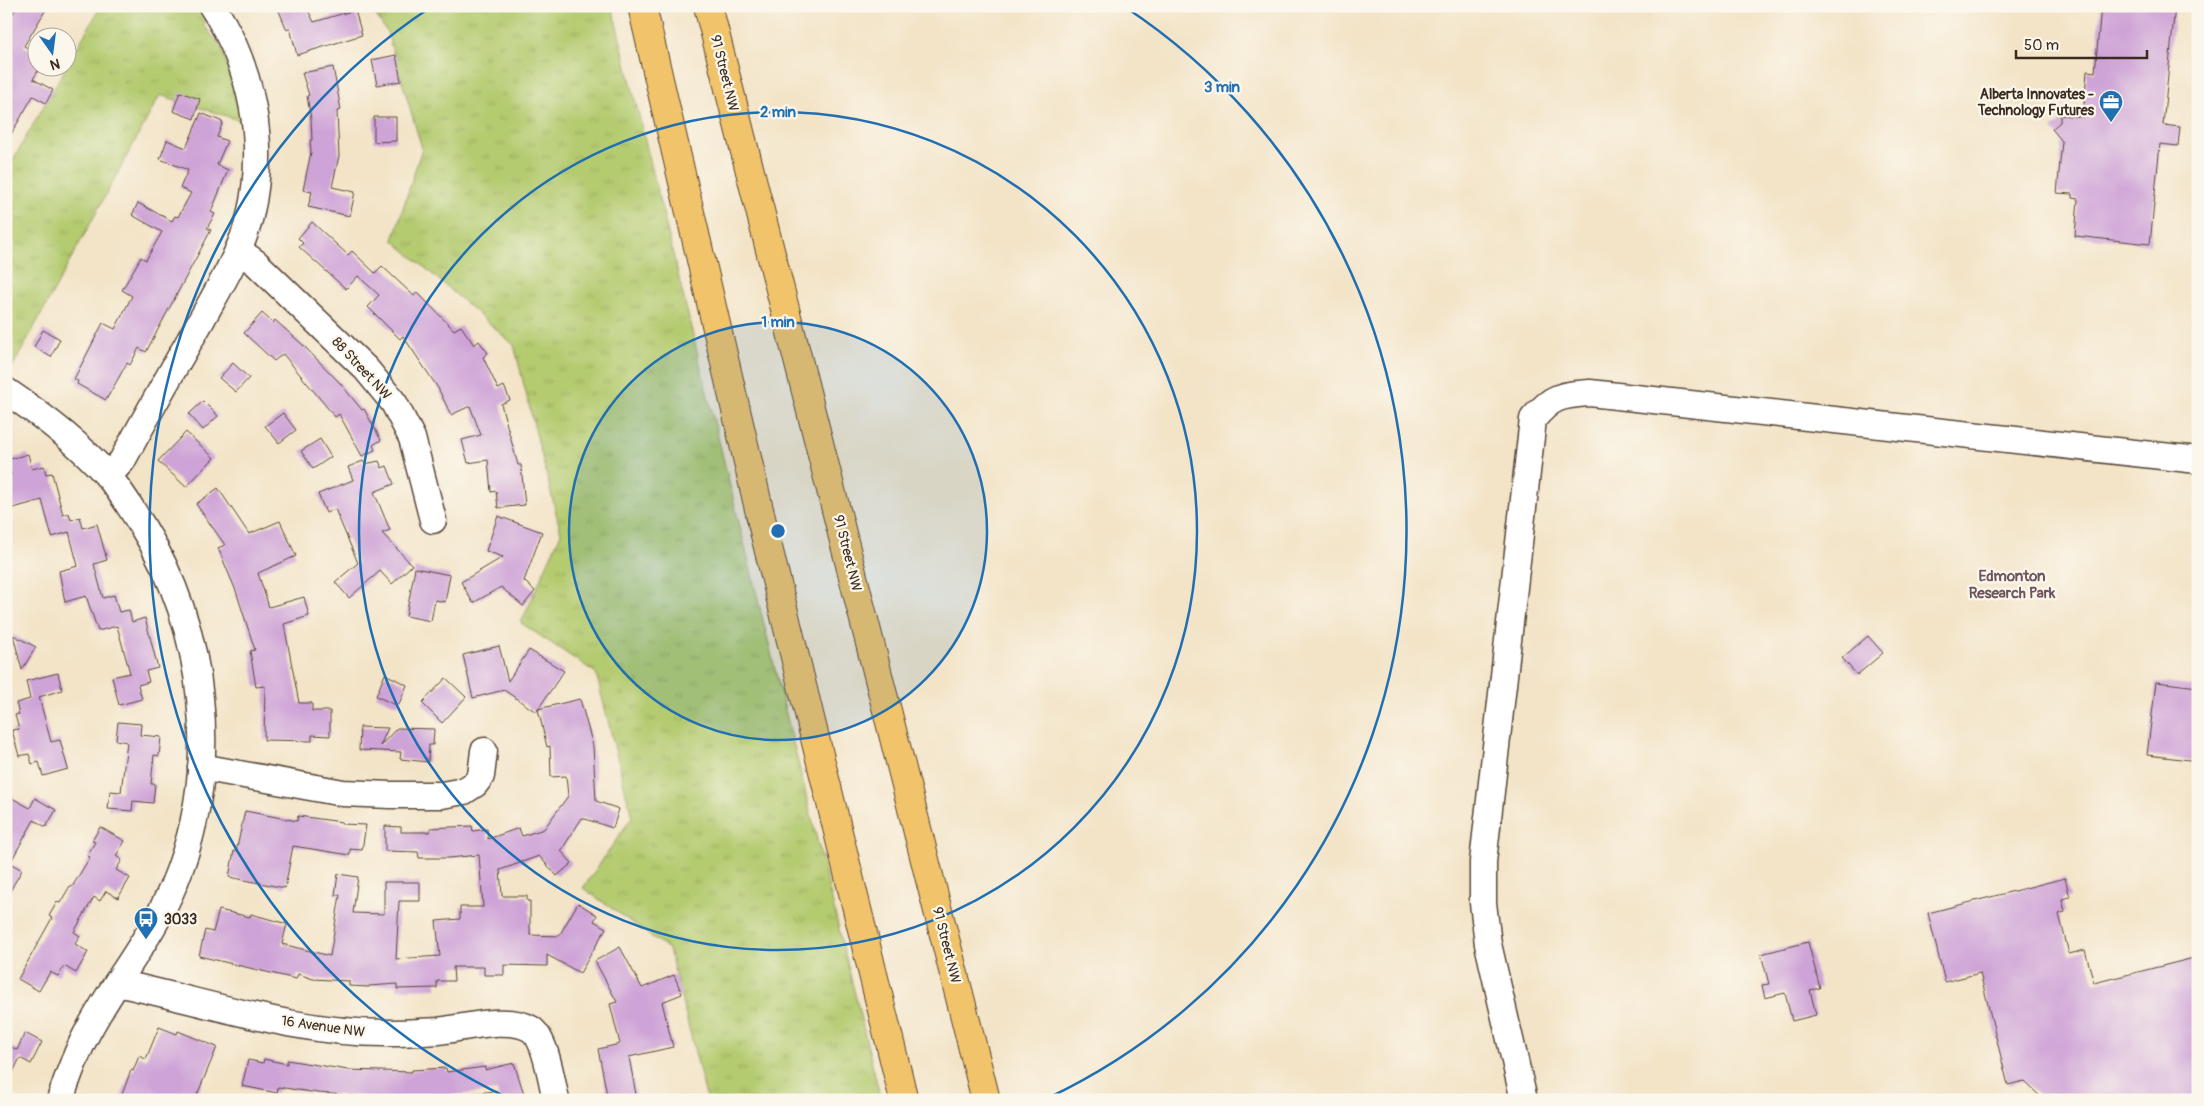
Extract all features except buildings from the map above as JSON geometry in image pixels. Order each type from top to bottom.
[{"type":"main road","points":[[642,6],[765,535],[904,1100]]},
{"type":"main road","name":"91 Street NW","points":[[708,6],[986,1100]]},
{"type":"street","points":[[108,476],[122,461],[238,250],[250,217],[254,193],[256,135],[251,96],[239,57],[212,6]]},
{"type":"street","name":"88 Street NW","points":[[238,250],[256,263],[366,368],[394,403],[412,438],[432,520]]},
{"type":"street","points":[[6,390],[74,441],[108,476],[148,535],[167,570],[179,602],[191,640],[199,678],[202,719],[201,767],[196,805],[188,842],[175,883],[154,928],[117,983],[85,1038],[69,1072],[60,1100]]},
{"type":"street","points":[[1524,1100],[1488,944],[1483,903],[1483,862],[1533,419],[1544,405],[1564,394],[1590,392],[2198,460]]},
{"type":"street","points":[[201,767],[343,793],[390,796],[442,795],[464,791],[475,784],[481,776],[484,751]]},
{"type":"street","name":"16 Avenue NW","points":[[117,983],[276,1020],[347,1031],[372,1033],[429,1032],[505,1023],[523,1026],[532,1030],[540,1038],[556,1100]]},
{"type":"green space","points":[[101,6],[225,6],[203,24],[222,48],[242,121],[160,95],[12,368],[6,364],[6,172],[60,78],[78,78],[78,46]]},
{"type":"green space","points":[[370,6],[612,6],[881,1100],[707,1100],[669,949],[583,888],[632,817],[596,673],[521,623],[561,533],[514,345],[393,240],[422,148],[387,32]]},
{"type":"place","name":"Alberta Innovates - Technology Futures","points":[[2111,123]]},
{"type":"place","name":"3033","points":[[146,940]]},
{"type":"district","name":"Edmonton Research Park","points":[[2012,584]]}]
